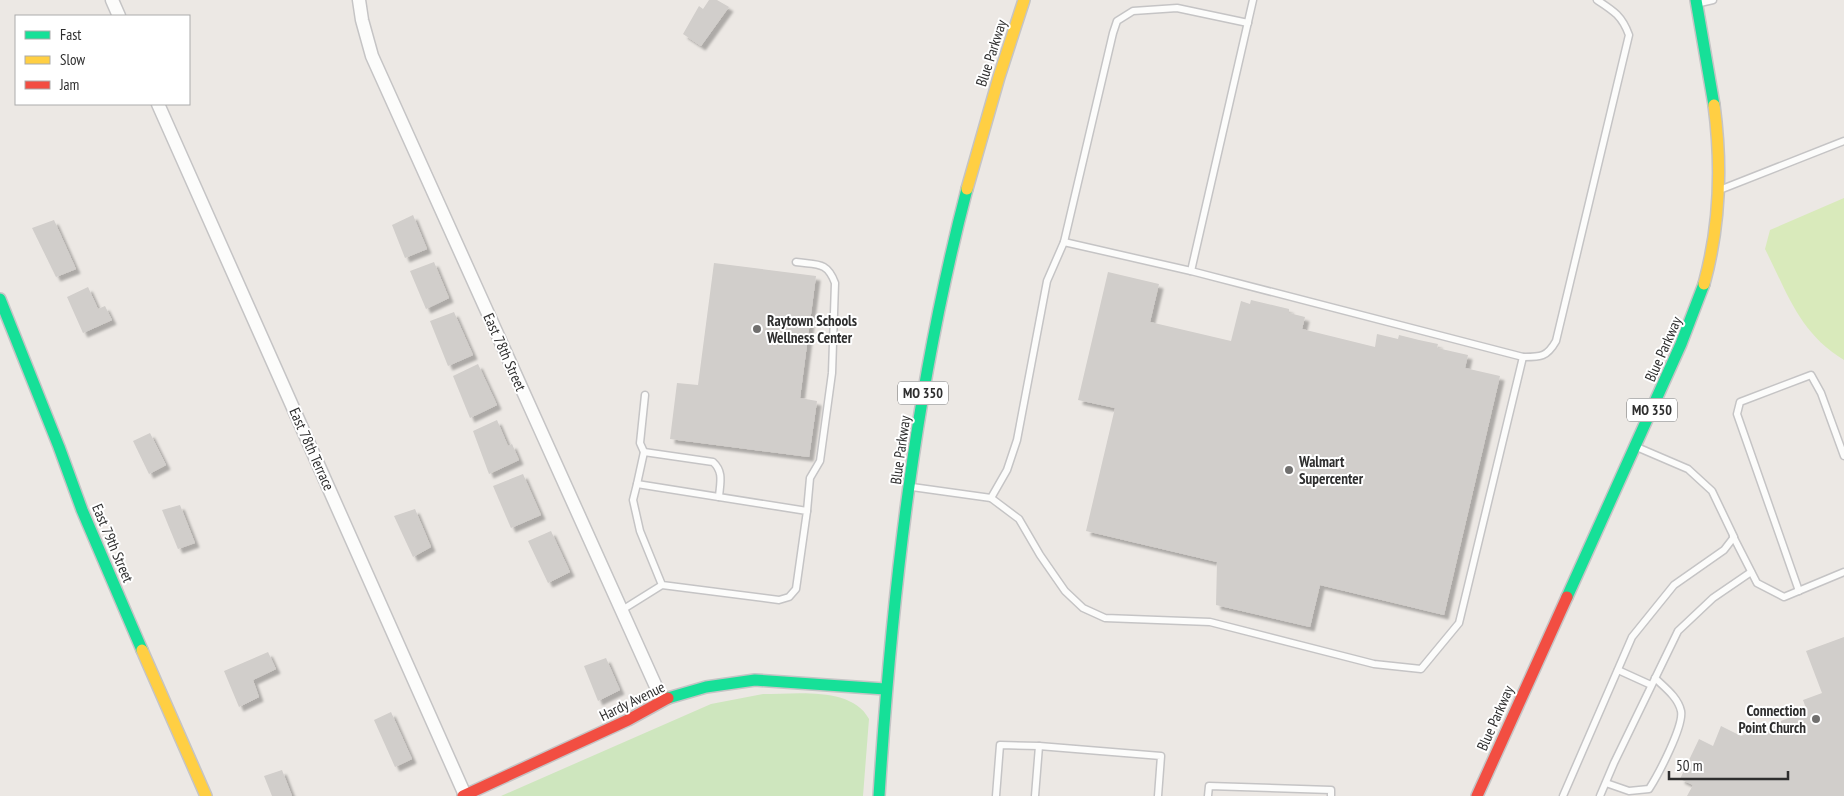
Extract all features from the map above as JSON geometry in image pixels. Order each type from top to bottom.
[{"type":"main road","name":"Blue Parkway","points":[[878,796],[885,689],[924,385],[974,158],[1024,0]]},
{"type":"main road","name":"Blue Parkway","points":[[1476,796],[1636,447],[1696,311],[1710,260],[1719,158],[1714,106],[1696,2]]},
{"type":"main road","name":"East 79th Street","points":[[0,299],[60,447],[82,510],[206,796]]},
{"type":"main road","name":"Hardy Avenue","points":[[464,796],[628,720],[662,700],[706,687],[755,680],[885,689]]},
{"type":"street","points":[[112,0],[119,15]]},
{"type":"street","name":"East 78th Street","points":[[359,0],[362,20],[372,56],[662,700]]},
{"type":"street","name":"East 78th Terrace","points":[[158,105],[464,796]]},
{"type":"lane","points":[[1191,271],[1253,0]]},
{"type":"lane","points":[[1064,242],[1191,271],[1523,357],[1540,357],[1550,352],[1556,341],[1629,35],[1624,21],[1615,12],[1597,0]]},
{"type":"lane","points":[[1696,2],[1712,0]]},
{"type":"lane","points":[[991,498],[1007,470],[1017,440],[1047,281],[1064,242],[1117,21],[1133,10],[1177,8],[1248,23]]},
{"type":"lane","points":[[1717,191],[1844,141]]},
{"type":"lane","points":[[622,610],[662,584],[779,600],[789,597],[796,589],[810,478],[820,462],[832,373],[835,284],[831,272],[824,266],[796,262]]},
{"type":"lane","points":[[910,487],[991,498],[1019,519],[1065,590],[1083,608],[1105,618],[1210,622],[1374,664],[1420,668],[1459,623],[1523,357]]},
{"type":"lane","points":[[1799,591],[1736,414],[1740,402],[1811,375],[1821,393],[1844,456]]},
{"type":"lane","points":[[645,394],[640,443],[644,452],[633,500],[640,531],[662,584]]},
{"type":"lane","points":[[1636,447],[1688,469],[1712,492],[1757,583],[1784,597],[1844,572]]},
{"type":"lane","points":[[644,452],[713,462],[721,473],[719,497]]},
{"type":"lane","points":[[637,484],[807,510]]},
{"type":"lane","points":[[1563,796],[1632,637],[1674,585],[1724,550],[1733,536]]},
{"type":"lane","points":[[1600,796],[1678,631],[1713,598],[1751,572]]},
{"type":"lane","points":[[1618,670],[1651,685]]},
{"type":"lane","points":[[1606,783],[1629,791],[1649,789],[1659,774],[1678,730],[1681,712],[1674,697],[1655,678]]},
{"type":"lane","points":[[996,796],[1000,744],[1161,756],[1158,796]]},
{"type":"lane","points":[[1035,796],[1039,746]]},
{"type":"lane","points":[[1208,796],[1209,786],[1331,790],[1331,796]]},
{"type":"green space","points":[[1844,198],[1844,360],[1816,337],[1805,324],[1788,296],[1765,249],[1770,230]]},
{"type":"green space","points":[[763,694],[822,694],[850,701],[861,708],[869,719],[863,796],[501,796],[711,704]]},
{"type":"building","points":[[709,0],[717,0],[729,7],[701,46],[683,34],[699,6],[703,9]]},
{"type":"building","points":[[413,215],[427,249],[405,258],[392,225]]},
{"type":"building","points":[[54,220],[76,269],[56,277],[32,228]]},
{"type":"building","points":[[434,262],[449,298],[426,309],[410,271]]},
{"type":"building","name":"Raytown Schools Wellness Center","points":[[714,263],[816,276],[800,398],[817,401],[809,457],[670,439],[677,383],[698,385]]},
{"type":"building","name":"Walmart Supercenter","points":[[1108,272],[1159,284],[1150,322],[1231,341],[1241,301],[1250,304],[1251,300],[1289,309],[1289,313],[1305,317],[1302,329],[1375,347],[1377,334],[1398,339],[1399,335],[1438,344],[1437,348],[1468,355],[1465,368],[1500,376],[1444,615],[1320,585],[1310,627],[1216,605],[1217,562],[1086,531],[1115,408],[1078,400]]},
{"type":"building","points":[[88,287],[98,309],[105,306],[112,320],[83,333],[67,297]]},
{"type":"building","points":[[454,312],[473,355],[448,366],[430,321]]},
{"type":"building","points":[[478,364],[497,405],[470,418],[453,376]]},
{"type":"building","points":[[497,420],[508,446],[512,444],[519,460],[489,474],[473,431]]},
{"type":"building","points":[[150,433],[166,465],[149,474],[133,441]]},
{"type":"building","points":[[523,474],[541,515],[511,528],[493,486]]},
{"type":"building","points":[[180,505],[195,543],[178,549],[162,510]]},
{"type":"building","points":[[415,509],[431,547],[413,557],[394,516]]},
{"type":"building","points":[[551,531],[570,572],[548,583],[528,541]]},
{"type":"building","name":"Connection Point Church","points":[[1844,637],[1844,796],[1687,796],[1693,785],[1680,779],[1699,739],[1713,746],[1721,726],[1741,736],[1807,711],[1803,700],[1822,693],[1806,651]]},
{"type":"building","points":[[268,652],[276,669],[253,680],[259,697],[239,707],[224,671]]},
{"type":"building","points":[[606,658],[620,690],[598,701],[584,666]]},
{"type":"building","points":[[391,712],[412,759],[395,767],[374,720]]},
{"type":"building","points":[[282,770],[292,796],[272,796],[264,776]]},
{"type":"traffic: fast","points":[[1696,0],[1714,105]]},
{"type":"traffic: fast","points":[[879,796],[891,643],[908,491],[933,339],[967,189]]},
{"type":"traffic: fast","points":[[1567,597],[1681,344],[1704,284]]},
{"type":"traffic: fast","points":[[0,299],[82,510],[142,650]]},
{"type":"traffic: fast","points":[[668,698],[706,687],[755,680],[885,689]]},
{"type":"traffic: slow","points":[[967,189],[999,77],[1024,0]]},
{"type":"traffic: slow","points":[[1704,284],[1713,240],[1718,195],[1718,150],[1714,105]]},
{"type":"traffic: slow","points":[[142,650],[206,796]]},
{"type":"traffic: jam","points":[[1477,796],[1567,597]]},
{"type":"traffic: jam","points":[[463,796],[628,720],[668,698]]},
{"type":"place","name":"Raytown Schools Wellness Center","points":[[757,329]]},
{"type":"place","name":"Walmart Supercenter","points":[[1289,470]]},
{"type":"place","name":"Connection Point Church","points":[[1816,719]]}]
